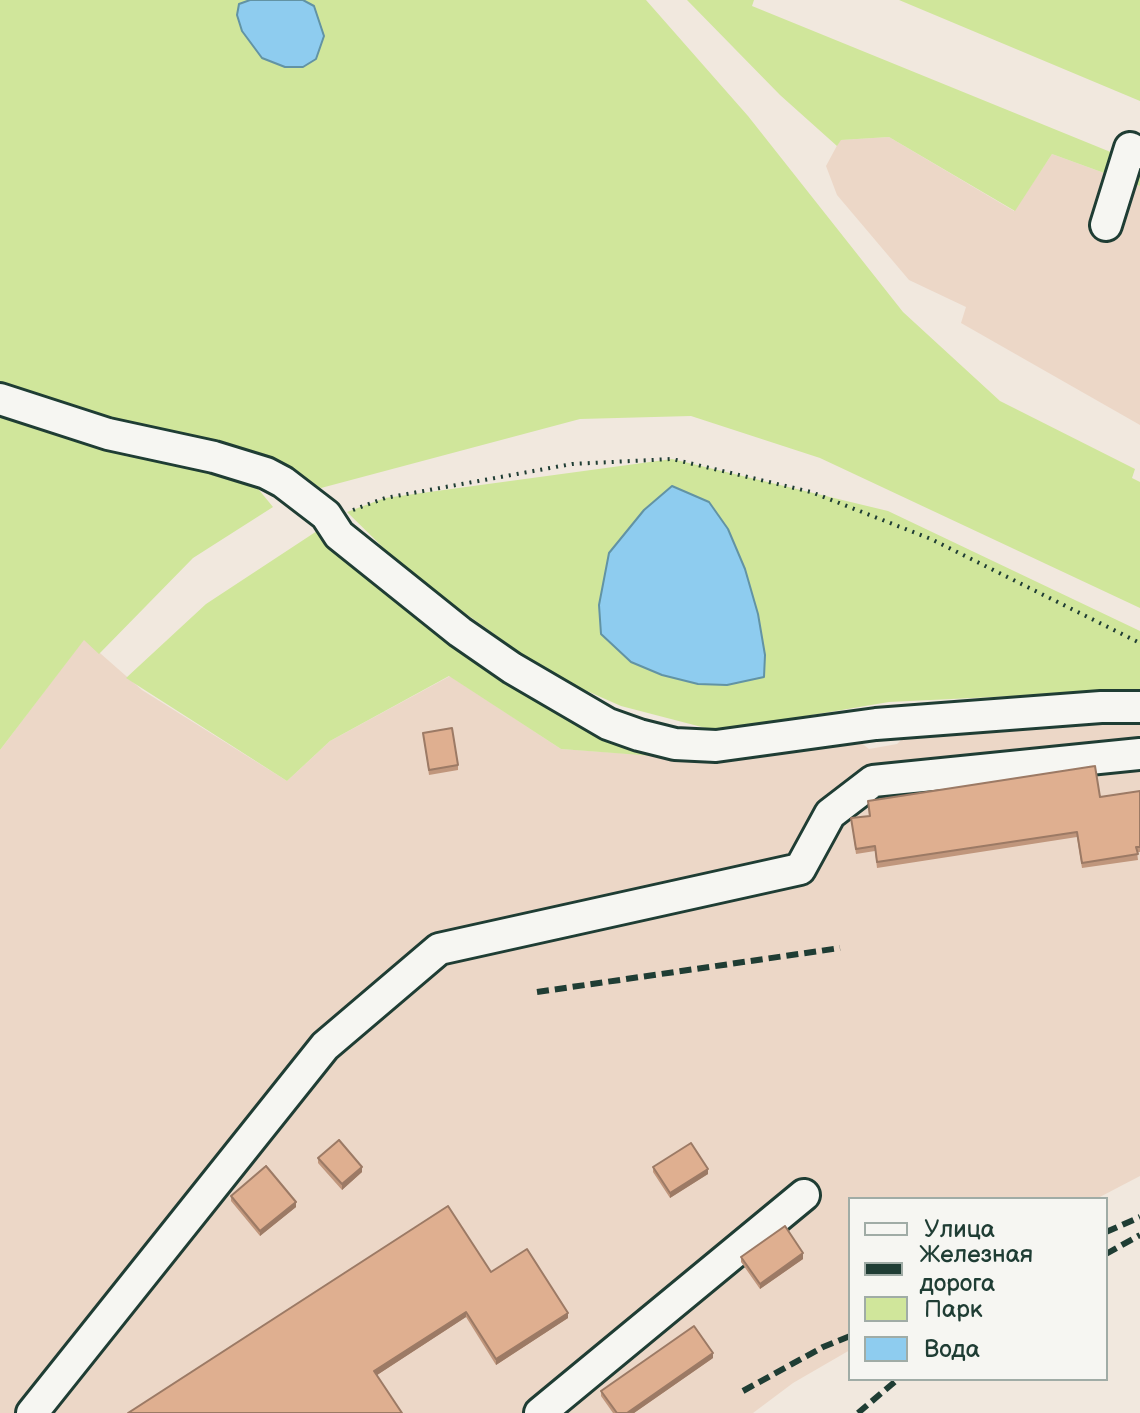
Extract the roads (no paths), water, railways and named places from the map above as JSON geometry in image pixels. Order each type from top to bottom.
[{"type":"lane","points":[[1106,225],[1130,148],[1140,153]]},
{"type":"lane","points":[[0,399],[108,434],[214,457],[266,473],[283,482],[327,519],[339,535],[460,632],[512,668],[608,724],[675,744],[716,746],[876,724],[1101,707],[1140,707]]},
{"type":"lane","points":[[32,1413],[325,1046],[439,949],[800,869],[830,814],[873,781],[1140,754]]},
{"type":"lane","points":[[540,1413],[804,1195]]},
{"type":"water","points":[[250,0],[303,0],[314,6],[324,36],[316,59],[303,67],[285,67],[262,58],[242,31],[237,15],[239,4]]},
{"type":"water","points":[[672,486],[709,502],[728,529],[745,569],[758,614],[765,655],[764,677],[727,685],[698,684],[662,675],[631,662],[601,634],[599,605],[609,553],[644,510]]},
{"type":"railway","points":[[537,992],[840,948]]},
{"type":"railway","points":[[1108,1231],[1140,1217]]},
{"type":"railway","points":[[1108,1253],[1140,1235]]},
{"type":"railway","points":[[743,1391],[823,1347],[848,1337]]},
{"type":"railway","points":[[858,1413],[896,1381]]}]
